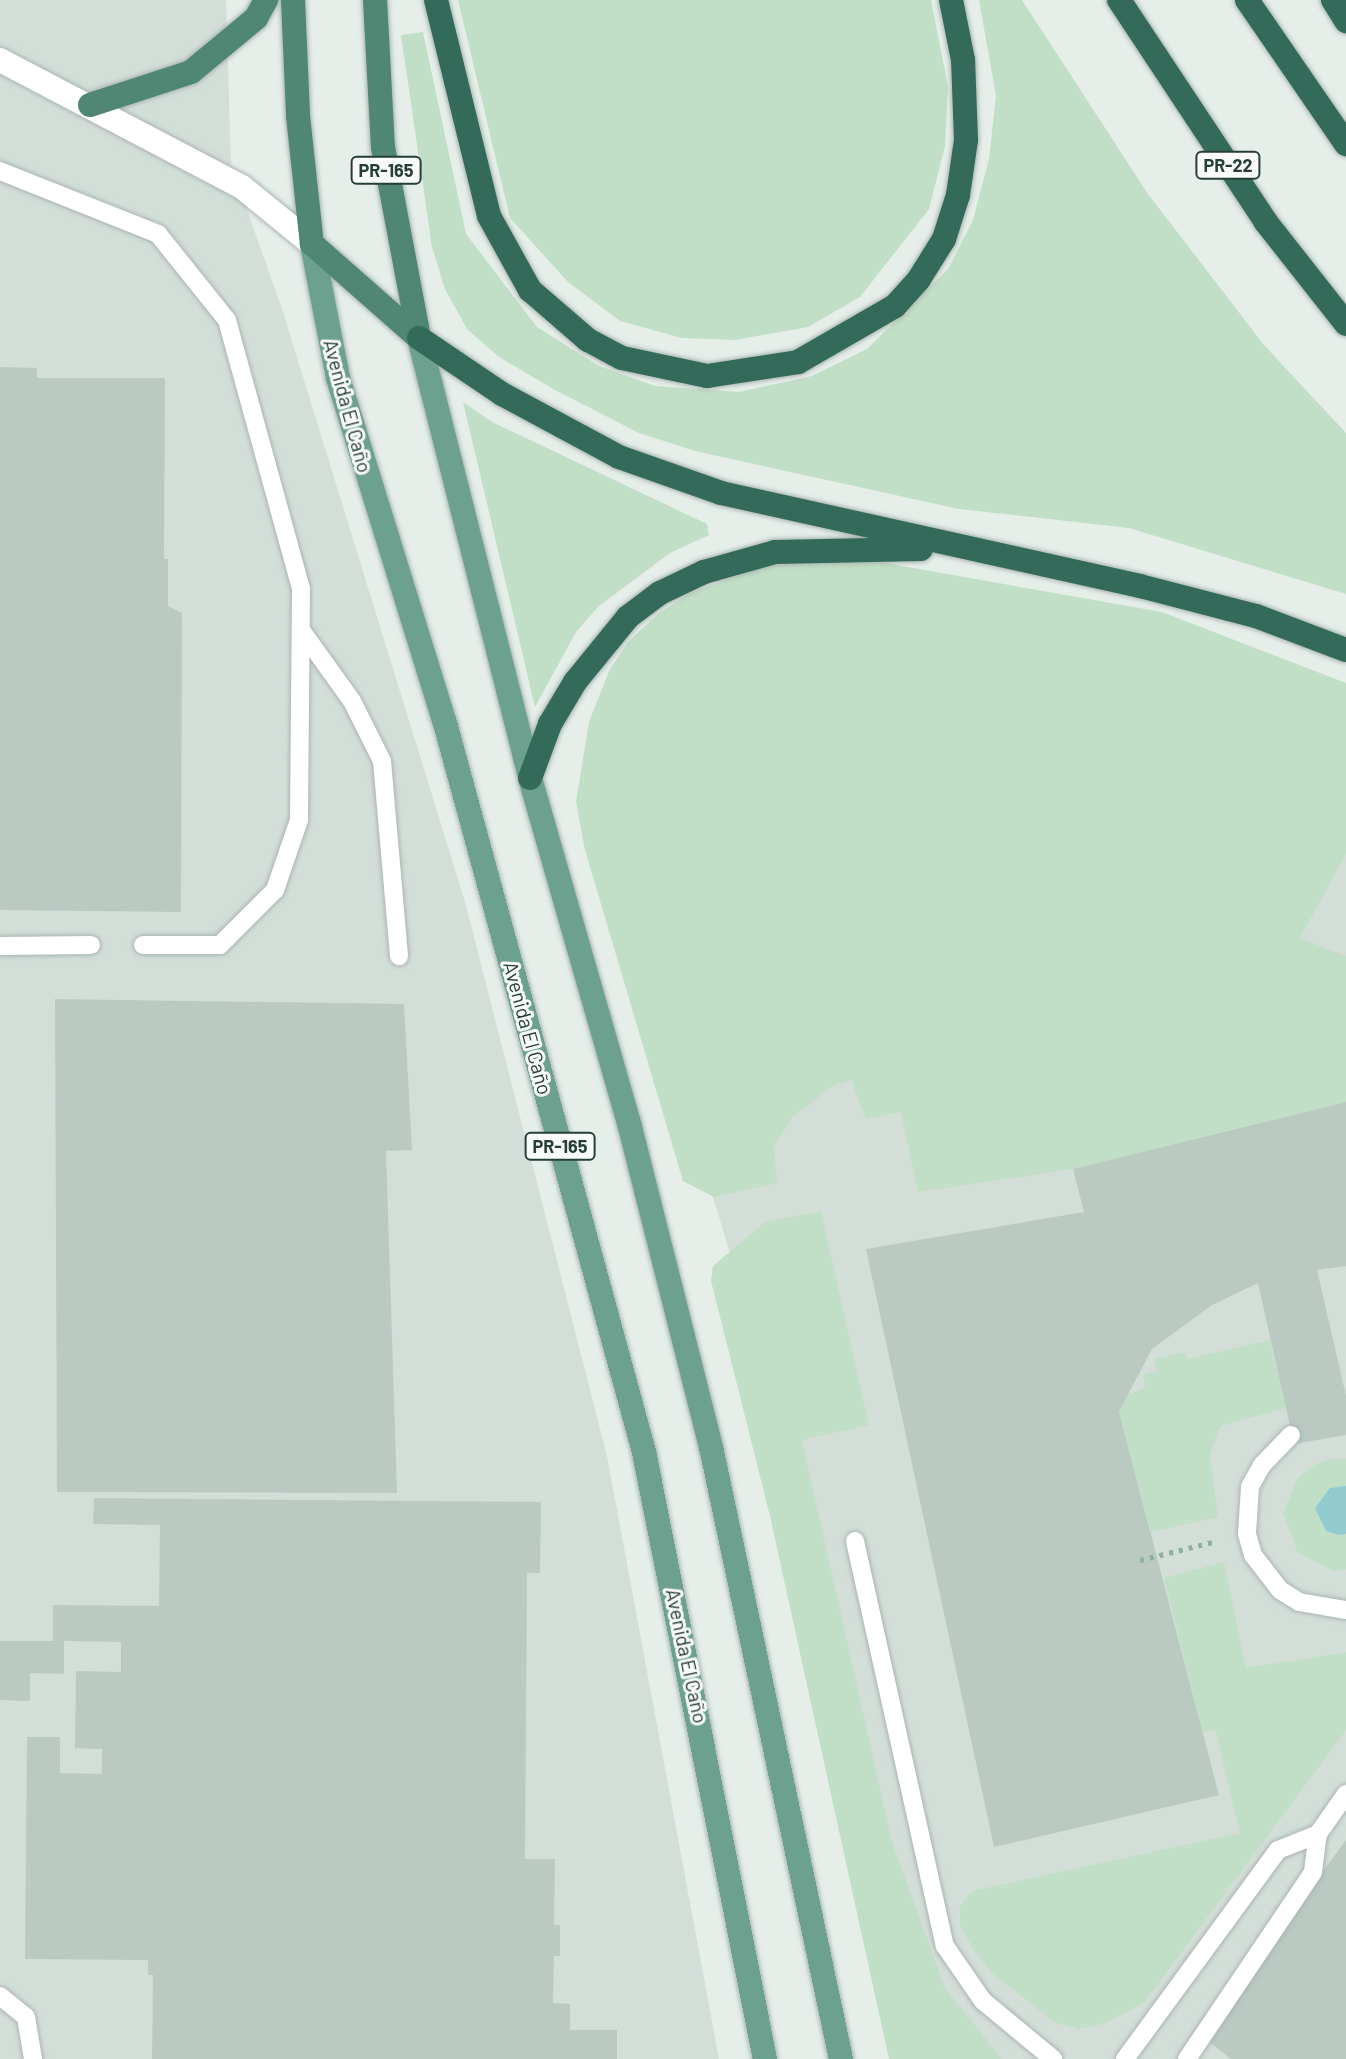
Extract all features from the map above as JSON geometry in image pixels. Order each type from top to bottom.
[{"type":"highway","points":[[90,105],[191,72],[256,18],[266,0]]},
{"type":"highway","name":"Avenida El Caño","points":[[293,0],[298,116],[312,244]]},
{"type":"highway","name":"PR-165","points":[[375,0],[383,147],[419,338]]},
{"type":"highway","points":[[436,0],[489,216],[530,290],[588,340],[622,358],[707,376],[798,362],[895,306],[919,279],[944,239],[966,140],[963,60],[951,0]]},
{"type":"highway","name":"PR-22","points":[[1119,0],[1265,221],[1346,324]]},
{"type":"highway","points":[[1247,0],[1346,144]]},
{"type":"highway","points":[[1333,0],[1346,21]]},
{"type":"highway","points":[[312,244],[419,338],[502,394],[619,457],[721,493],[1212,604],[1320,637],[1346,650]]},
{"type":"highway","points":[[530,778],[550,724],[575,682],[628,617],[660,593],[704,572],[775,552],[959,548]]},
{"type":"main road","name":"Avenida El Caño","points":[[312,244],[338,378],[445,723],[644,1452],[765,2059]]},
{"type":"main road","name":"PR-165","points":[[419,338],[530,778],[630,1127],[711,1447],[841,2059]]},
{"type":"street","points":[[0,60],[242,187],[312,244]]},
{"type":"lane","points":[[0,171],[158,234],[227,320],[301,589],[299,820],[275,890],[220,945],[143,945]]},
{"type":"lane","points":[[301,630],[352,701],[382,761],[399,956]]},
{"type":"lane","points":[[0,946],[91,945]]},
{"type":"lane","points":[[1291,1435],[1262,1465],[1250,1487],[1247,1534],[1253,1555],[1280,1590],[1320,1609],[1346,1610]]},
{"type":"lane","points":[[855,1541],[945,1946],[983,2001],[1053,2059]]},
{"type":"lane","points":[[1187,2059],[1313,1872],[1318,1834],[1346,1794]]},
{"type":"lane","points":[[1125,2059],[1278,1850],[1318,1834]]},
{"type":"lane","points":[[0,1996],[26,2017],[33,2059]]},
{"type":"path","points":[[1140,1560],[1247,1534]]},
{"type":"shaded area","points":[[0,0],[226,0],[231,164],[283,312],[465,902],[607,1456],[719,2059],[0,2059]]},
{"type":"shaded area","points":[[1346,739],[1346,2059],[916,2059],[729,1250],[589,788]]},
{"type":"green space","points":[[458,0],[931,0],[948,87],[945,146],[929,209],[860,297],[808,327],[735,340],[682,338],[620,321],[568,282],[510,218]]},
{"type":"green space","points":[[979,0],[1022,0],[1148,194],[1264,345],[1346,433],[1346,594],[1129,528],[959,509],[695,451],[639,433],[555,390],[499,357],[467,329],[445,289],[432,247],[401,35],[423,32],[466,234],[537,327],[599,366],[655,386],[739,392],[812,376],[867,349],[948,269],[973,220],[989,159],[996,96]]},
{"type":"green space","points":[[463,402],[492,422],[707,524],[709,535],[670,553],[599,606],[576,632],[535,707]]},
{"type":"green space","points":[[825,560],[874,561],[1162,612],[1346,683],[1346,854],[1300,938],[1346,956],[1346,1102],[1073,1169],[918,1192],[901,1112],[866,1119],[851,1080],[834,1085],[793,1117],[774,1146],[777,1183],[714,1197],[683,1181],[585,850],[576,802],[589,722],[609,671],[628,642],[658,614],[688,594],[765,566]]},
{"type":"green space","points":[[821,1211],[869,1425],[802,1440],[892,1842],[945,1988],[1002,2059],[889,2059],[770,1516],[711,1281],[713,1266],[765,1222]]},
{"type":"green space","points":[[1270,1340],[1286,1408],[1220,1426],[1210,1456],[1218,1517],[1151,1532],[1119,1412],[1127,1395],[1145,1388],[1143,1375],[1157,1371],[1154,1359],[1186,1352],[1187,1359]]},
{"type":"green space","points":[[1332,1459],[1346,1459],[1346,1569],[1334,1571],[1298,1553],[1283,1513],[1298,1478],[1314,1465]]},
{"type":"green space","points":[[1224,1562],[1246,1668],[1346,1652],[1346,1730],[1144,2003],[1103,2024],[1079,2029],[1054,2022],[991,1972],[960,1926],[960,1906],[972,1891],[1240,1833],[1215,1729],[1203,1733],[1164,1578]]},
{"type":"water","points":[[1346,1486],[1346,1534],[1338,1535],[1326,1531],[1315,1508],[1330,1488]]},
{"type":"building","points":[[0,367],[37,368],[37,378],[165,378],[164,559],[168,559],[168,606],[182,613],[181,912],[0,910]]},
{"type":"building","points":[[55,999],[404,1004],[412,1150],[386,1151],[397,1493],[57,1492]]},
{"type":"building","points":[[1346,1102],[1346,1266],[1317,1270],[1346,1396],[1346,1435],[1294,1444],[1258,1283],[1212,1305],[1152,1349],[1119,1412],[1219,1795],[994,1847],[866,1249],[1084,1212],[1073,1169]]},
{"type":"building","points":[[94,1498],[541,1502],[540,1573],[527,1573],[525,1859],[555,1859],[554,1925],[560,1925],[560,1956],[554,1956],[553,2003],[570,2004],[570,2030],[617,2030],[617,2059],[152,2059],[153,1975],[148,1975],[148,1960],[25,1959],[27,1737],[60,1737],[60,1773],[102,1774],[102,1749],[75,1748],[76,1671],[121,1672],[121,1642],[64,1641],[64,1674],[30,1673],[30,1701],[0,1700],[0,1641],[53,1641],[53,1605],[159,1606],[160,1525],[93,1524]]},
{"type":"building","points":[[1346,1840],[1346,2059],[1231,2059],[1202,2036]]}]
